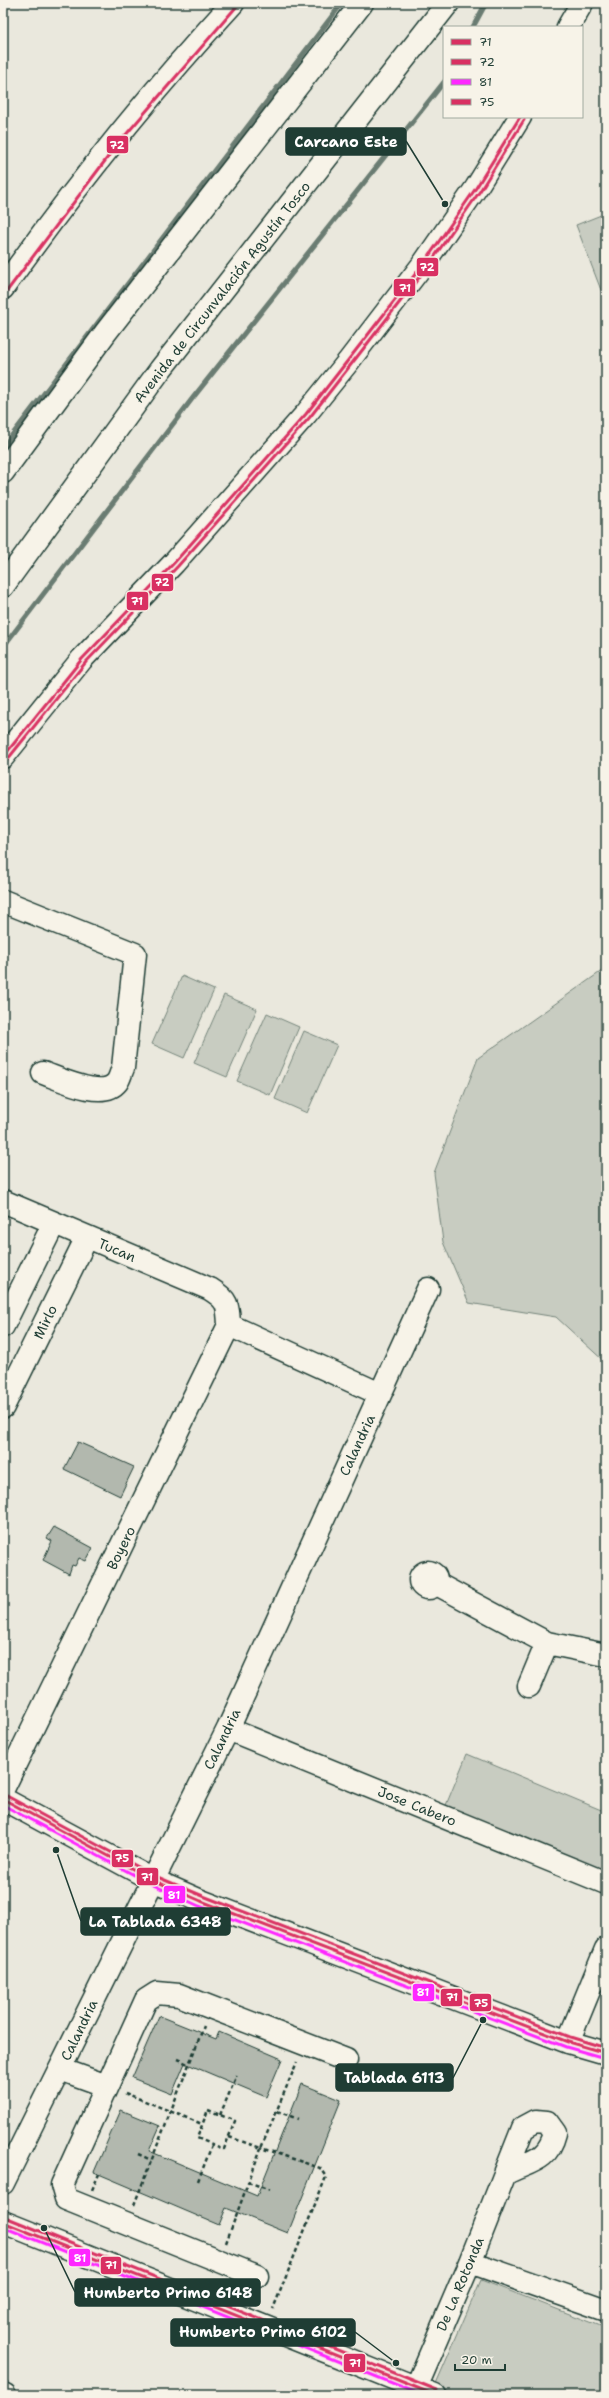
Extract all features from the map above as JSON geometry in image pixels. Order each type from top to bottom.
[{"type":"main road","points":[[3,286],[96,163],[233,3]]},
{"type":"main road","points":[[3,472],[106,332],[362,3]]},
{"type":"main road","name":"Avenida de Circunvalación Agustín Tosco","points":[[3,586],[170,358],[448,3]]},
{"type":"main road","points":[[569,26],[582,3]]},
{"type":"main road","points":[[3,757],[82,659],[174,563],[306,414],[424,263],[476,188],[519,118]]},
{"type":"main road","points":[[3,901],[135,954],[123,1068],[117,1083],[104,1090],[82,1087],[43,1073]]},
{"type":"main road","name":"Tucan","points":[[3,1201],[210,1289],[222,1296],[228,1304]]},
{"type":"main road","points":[[3,1326],[54,1222]]},
{"type":"main road","name":"Mirlo","points":[[3,1406],[87,1237]]},
{"type":"main road","name":"Calandria","points":[[3,2183],[228,1729],[428,1289]]},
{"type":"main road","name":"Boyero","points":[[3,1789],[229,1325],[228,1304]]},
{"type":"main road","points":[[229,1325],[380,1394]]},
{"type":"main road","points":[[436,1583],[547,1643],[606,1655]]},
{"type":"main road","points":[[529,1686],[547,1643]]},
{"type":"main road","name":"Jose Cabero","points":[[228,1729],[606,1883]]},
{"type":"main road","points":[[3,1799],[153,1880],[568,2042],[606,2053]]},
{"type":"main road","points":[[568,2042],[606,1949]]},
{"type":"main road","points":[[257,2276],[66,2200],[62,2186],[146,2000],[157,1993],[180,1995],[346,2060]]},
{"type":"main road","points":[[60,2069],[107,2086]]},
{"type":"main road","name":"De La Rotonda","points":[[422,2393],[470,2262],[506,2173]]},
{"type":"main road","points":[[3,2222],[266,2327],[422,2393]]},
{"type":"main road","points":[[470,2262],[606,2310]]},
{"type":"path","points":[[132,2212],[169,2111],[205,2023]]},
{"type":"path","points":[[223,2248],[261,2148],[298,2060],[291,2058]]},
{"type":"path","points":[[177,2059],[188,2064]]},
{"type":"path","points":[[220,2115],[237,2076]]},
{"type":"path","points":[[107,2086],[202,2124]]},
{"type":"path","points":[[208,2110],[235,2121],[224,2149],[196,2138],[202,2124],[208,2110]]},
{"type":"path","points":[[277,2111],[298,2119]]},
{"type":"path","points":[[229,2137],[320,2168],[326,2177],[266,2327]]},
{"type":"path","points":[[198,2181],[212,2145]]},
{"type":"path","points":[[138,2154],[151,2160]]},
{"type":"path","points":[[90,2195],[99,2174]]},
{"type":"path","points":[[248,2182],[270,2190]]},
{"type":"shaded area","points":[[606,213],[606,303],[576,225]]},
{"type":"shaded area","points":[[606,968],[606,1363],[556,1317],[469,1303],[443,1242],[434,1173],[478,1058]]},
{"type":"shaded area","points":[[182,976],[214,990],[184,1058],[152,1044]]},
{"type":"shaded area","points":[[224,995],[257,1009],[227,1077],[194,1063]]},
{"type":"shaded area","points":[[267,1013],[299,1027],[270,1095],[237,1081]]},
{"type":"shaded area","points":[[304,1031],[337,1045],[307,1113],[275,1099]]},
{"type":"shaded area","points":[[467,1754],[606,1812],[606,1877],[444,1810]]},
{"type":"shaded area","points":[[481,2280],[606,2328],[606,2395],[458,2395],[435,2386]]},
{"type":"building","points":[[78,1442],[134,1467],[120,1496],[64,1469]]},
{"type":"building","points":[[54,1527],[93,1548],[86,1561],[79,1558],[75,1566],[72,1565],[69,1574],[43,1560],[52,1541],[47,1538]]},
{"type":"building","points":[[159,2016],[216,2039],[219,2032],[282,2059],[266,2097],[185,2063],[172,2094],[132,2078]]},
{"type":"building","points":[[302,2084],[341,2100],[288,2233],[226,2208],[219,2225],[94,2172],[121,2110],[160,2126],[149,2151],[257,2196]]},
{"type":"waterway","points":[[3,447],[342,3]]},
{"type":"waterway","points":[[474,26],[486,3]]},
{"type":"waterway","points":[[3,647],[192,399],[443,83]]},
{"type":"transit line","name":"72","points":[[7,291],[117,145],[237,6]]},
{"type":"transit line","name":"71","points":[[3,757],[82,659],[174,563],[306,414],[424,263],[476,188],[519,118]]},
{"type":"transit line","name":"72","points":[[7,760],[86,662],[178,566],[310,417],[428,266],[480,191],[524,120]]},
{"type":"transit line","name":"75","points":[[5,1795],[155,1876],[203,1896],[570,2037],[606,2048]]},
{"type":"transit line","name":"71","points":[[3,1799],[153,1880],[201,1901],[568,2042],[606,2053]]},
{"type":"transit line","name":"81","points":[[3,1805],[151,1884],[199,1906],[566,2047],[605,2058]]},
{"type":"transit line","name":"75","points":[[5,2217],[437,2390]]},
{"type":"transit line","name":"71","points":[[3,2222],[435,2395]]},
{"type":"transit line","name":"81","points":[[3,2227],[422,2395]]},
{"type":"place","name":"Carcano Este","points":[[445,204]]},
{"type":"place","name":"La Tablada 6348","points":[[56,1850]]},
{"type":"place","name":"Tablada 6113","points":[[483,2020]]},
{"type":"place","name":"Humberto Primo 6148","points":[[44,2228]]},
{"type":"place","name":"Humberto Primo 6102","points":[[396,2363]]}]
